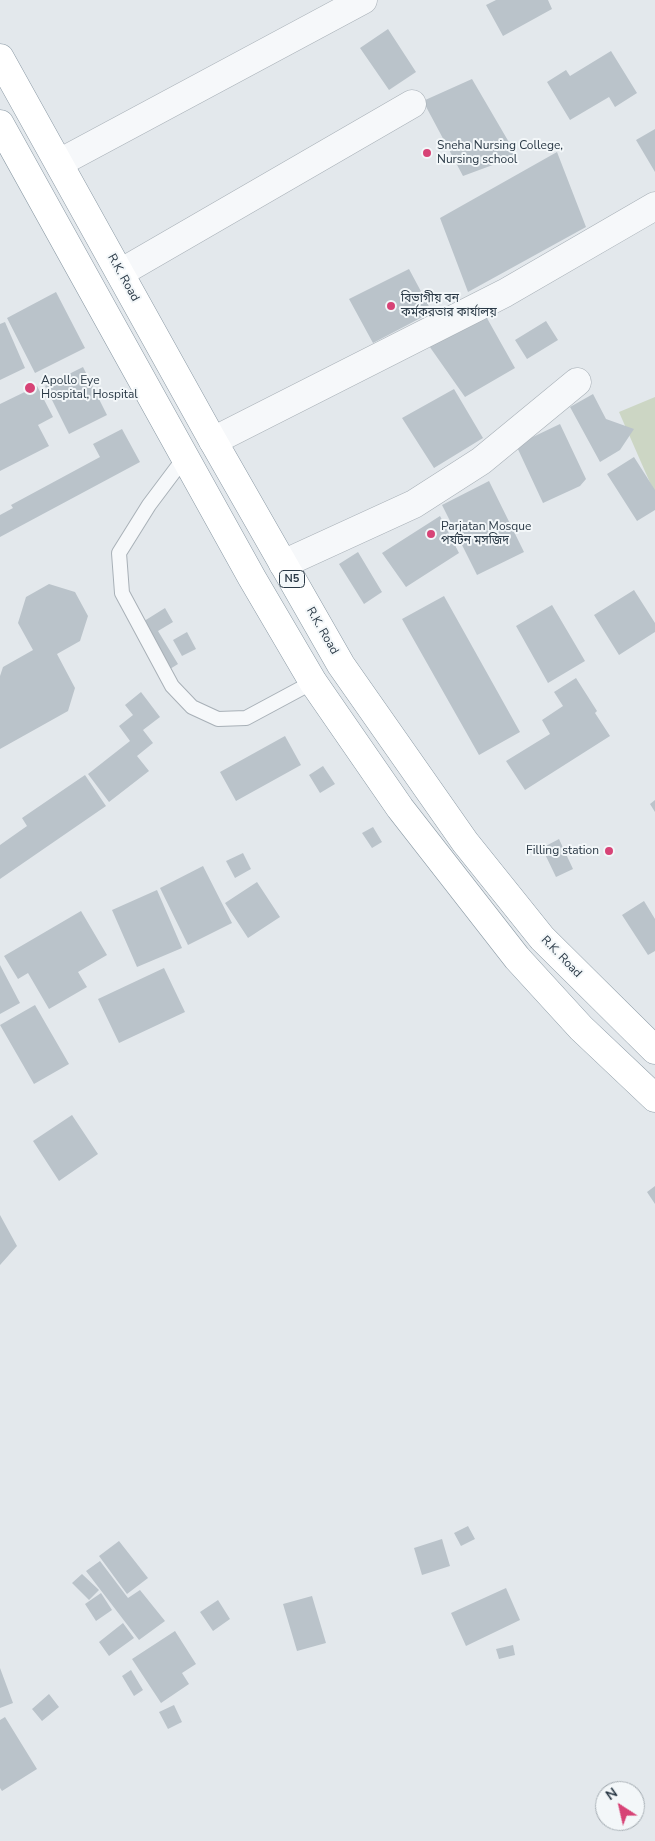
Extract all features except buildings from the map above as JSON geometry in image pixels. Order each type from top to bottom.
[{"type":"highway","name":"R.K. Road","points":[[0,58],[213,441],[341,665],[465,842],[542,938],[655,1050]]},
{"type":"highway","name":"N5","points":[[0,124],[185,457],[313,682],[400,808],[517,958],[581,1028],[655,1098]]},
{"type":"street","points":[[60,163],[363,0]]},
{"type":"street","points":[[120,273],[412,104]]},
{"type":"street","points":[[213,441],[505,292],[655,206]]},
{"type":"street","points":[[283,564],[414,504],[481,461],[578,382]]},
{"type":"lane","points":[[185,457],[149,505],[119,553],[122,593],[172,686],[192,707],[218,719],[246,718],[313,682]]},
{"type":"green space","points":[[655,397],[655,494],[619,412]]},
{"type":"place","name":"Sneha Nursing College, Nursing school","points":[[427,153]]},
{"type":"place","name":"বিভাগীয় বন কর্মকরতার কার্যালয়","points":[[391,306]]},
{"type":"place","name":"Apollo Eye Hospital, Hospital","points":[[30,388]]},
{"type":"place","name":"Parjatan Mosque পর্যটন মসজিদ","points":[[431,534]]},
{"type":"place","name":"Filling station","points":[[609,851]]}]
